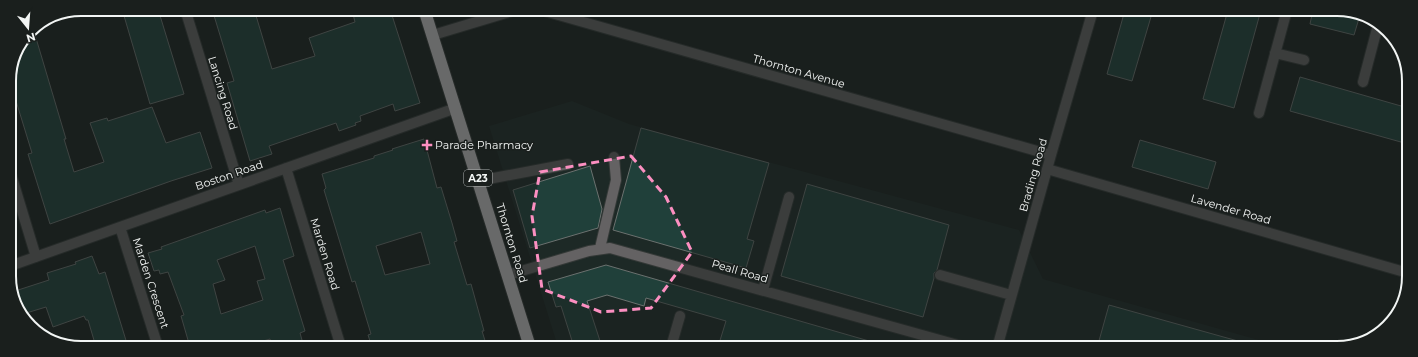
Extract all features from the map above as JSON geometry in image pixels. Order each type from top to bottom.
[{"type":"highway","name":"Thornton Road","points":[[426,16],[528,341]]},
{"type":"street","name":"Lancing Road","points":[[187,16],[239,185]]},
{"type":"street","points":[[433,35],[498,16]]},
{"type":"street","name":"Thornton Avenue","points":[[562,16],[1051,155]]},
{"type":"street","name":"Brading Road","points":[[999,341],[1091,16]]},
{"type":"street","points":[[1259,113],[1285,16]]},
{"type":"street","points":[[1363,82],[1377,29]]},
{"type":"street","points":[[1275,53],[1304,60]]},
{"type":"street","name":"Boston Road","points":[[16,264],[456,108]]},
{"type":"street","points":[[600,248],[616,180],[614,157]]},
{"type":"street","points":[[478,181],[568,164]]},
{"type":"street","name":"Marden Road","points":[[286,168],[339,341]]},
{"type":"street","name":"Lavender Road","points":[[1047,169],[1402,271]]},
{"type":"street","points":[[16,191],[36,257]]},
{"type":"street","points":[[763,290],[789,197]]},
{"type":"street","name":"Marden Crescent","points":[[120,227],[156,341]]},
{"type":"street","name":"Peall Road","points":[[508,275],[600,248],[618,249],[941,341]]},
{"type":"street","points":[[940,275],[1012,295]]},
{"type":"street","points":[[673,341],[680,316]]},
{"type":"highlighted area","points":[[631,156],[666,197],[692,252],[651,308],[601,312],[542,289],[532,216],[540,172]]},
{"type":"shaded area","points":[[572,101],[629,124],[1019,230],[1043,279],[1262,341],[556,341],[489,126]]},
{"type":"building","points":[[124,16],[160,16],[184,94],[150,104]]},
{"type":"building","points":[[214,16],[256,16],[272,69],[315,56],[309,38],[355,22],[354,16],[392,16],[420,103],[395,111],[393,104],[360,116],[361,121],[355,123],[356,125],[339,131],[336,123],[269,146],[272,154],[250,161],[227,83],[234,81]]},
{"type":"building","points":[[1123,16],[1151,16],[1132,81],[1107,74]]},
{"type":"building","points":[[1226,16],[1259,16],[1234,108],[1203,99]]},
{"type":"building","points":[[1312,16],[1337,16],[1359,19],[1354,35],[1310,24]]},
{"type":"building","points":[[25,48],[39,48],[66,139],[64,139],[74,172],[104,162],[90,123],[107,118],[108,121],[152,107],[166,143],[200,132],[212,168],[50,224],[28,154],[32,153],[16,101],[16,77],[18,64]]},
{"type":"building","points":[[1300,77],[1402,106],[1402,142],[1290,111]]},
{"type":"building","points":[[641,128],[769,163],[747,239],[754,241],[746,268],[613,230]]},
{"type":"building","points":[[424,139],[437,188],[441,187],[452,223],[457,241],[454,242],[467,285],[471,284],[484,331],[482,331],[485,341],[370,341],[368,335],[371,334],[355,281],[352,282],[324,190],[326,188],[322,174],[374,158],[374,156],[393,150],[392,149]],"holes":[[[421,232],[430,264],[385,275],[376,246]]]},
{"type":"building","points":[[1140,140],[1216,162],[1208,189],[1132,167]]},
{"type":"building","points":[[590,166],[602,209],[598,228],[530,248],[513,190]]},
{"type":"building","points":[[807,184],[949,225],[937,270],[934,273],[934,278],[923,317],[781,276]]},
{"type":"building","points":[[280,208],[294,256],[283,260],[305,331],[300,333],[302,340],[271,341],[270,339],[263,341],[188,341],[181,316],[184,315],[168,272],[160,274],[159,270],[154,271],[148,253],[265,210],[266,213]],"holes":[[[255,246],[265,279],[257,281],[263,300],[221,314],[213,284],[225,280],[217,260]]]},
{"type":"building","points":[[92,256],[99,274],[105,272],[126,341],[94,341],[88,320],[86,320],[84,316],[53,327],[46,307],[27,313],[17,290],[49,280],[47,273],[76,264],[75,262]]},
{"type":"building","points":[[606,265],[869,341],[720,341],[726,321],[646,298],[644,306],[607,295],[587,301],[600,341],[572,341],[561,306],[556,307],[548,282]]},
{"type":"building","points":[[1109,305],[1238,341],[1099,341]]},
{"type":"place","name":"Parade Pharmacy","points":[[427,145]]}]
